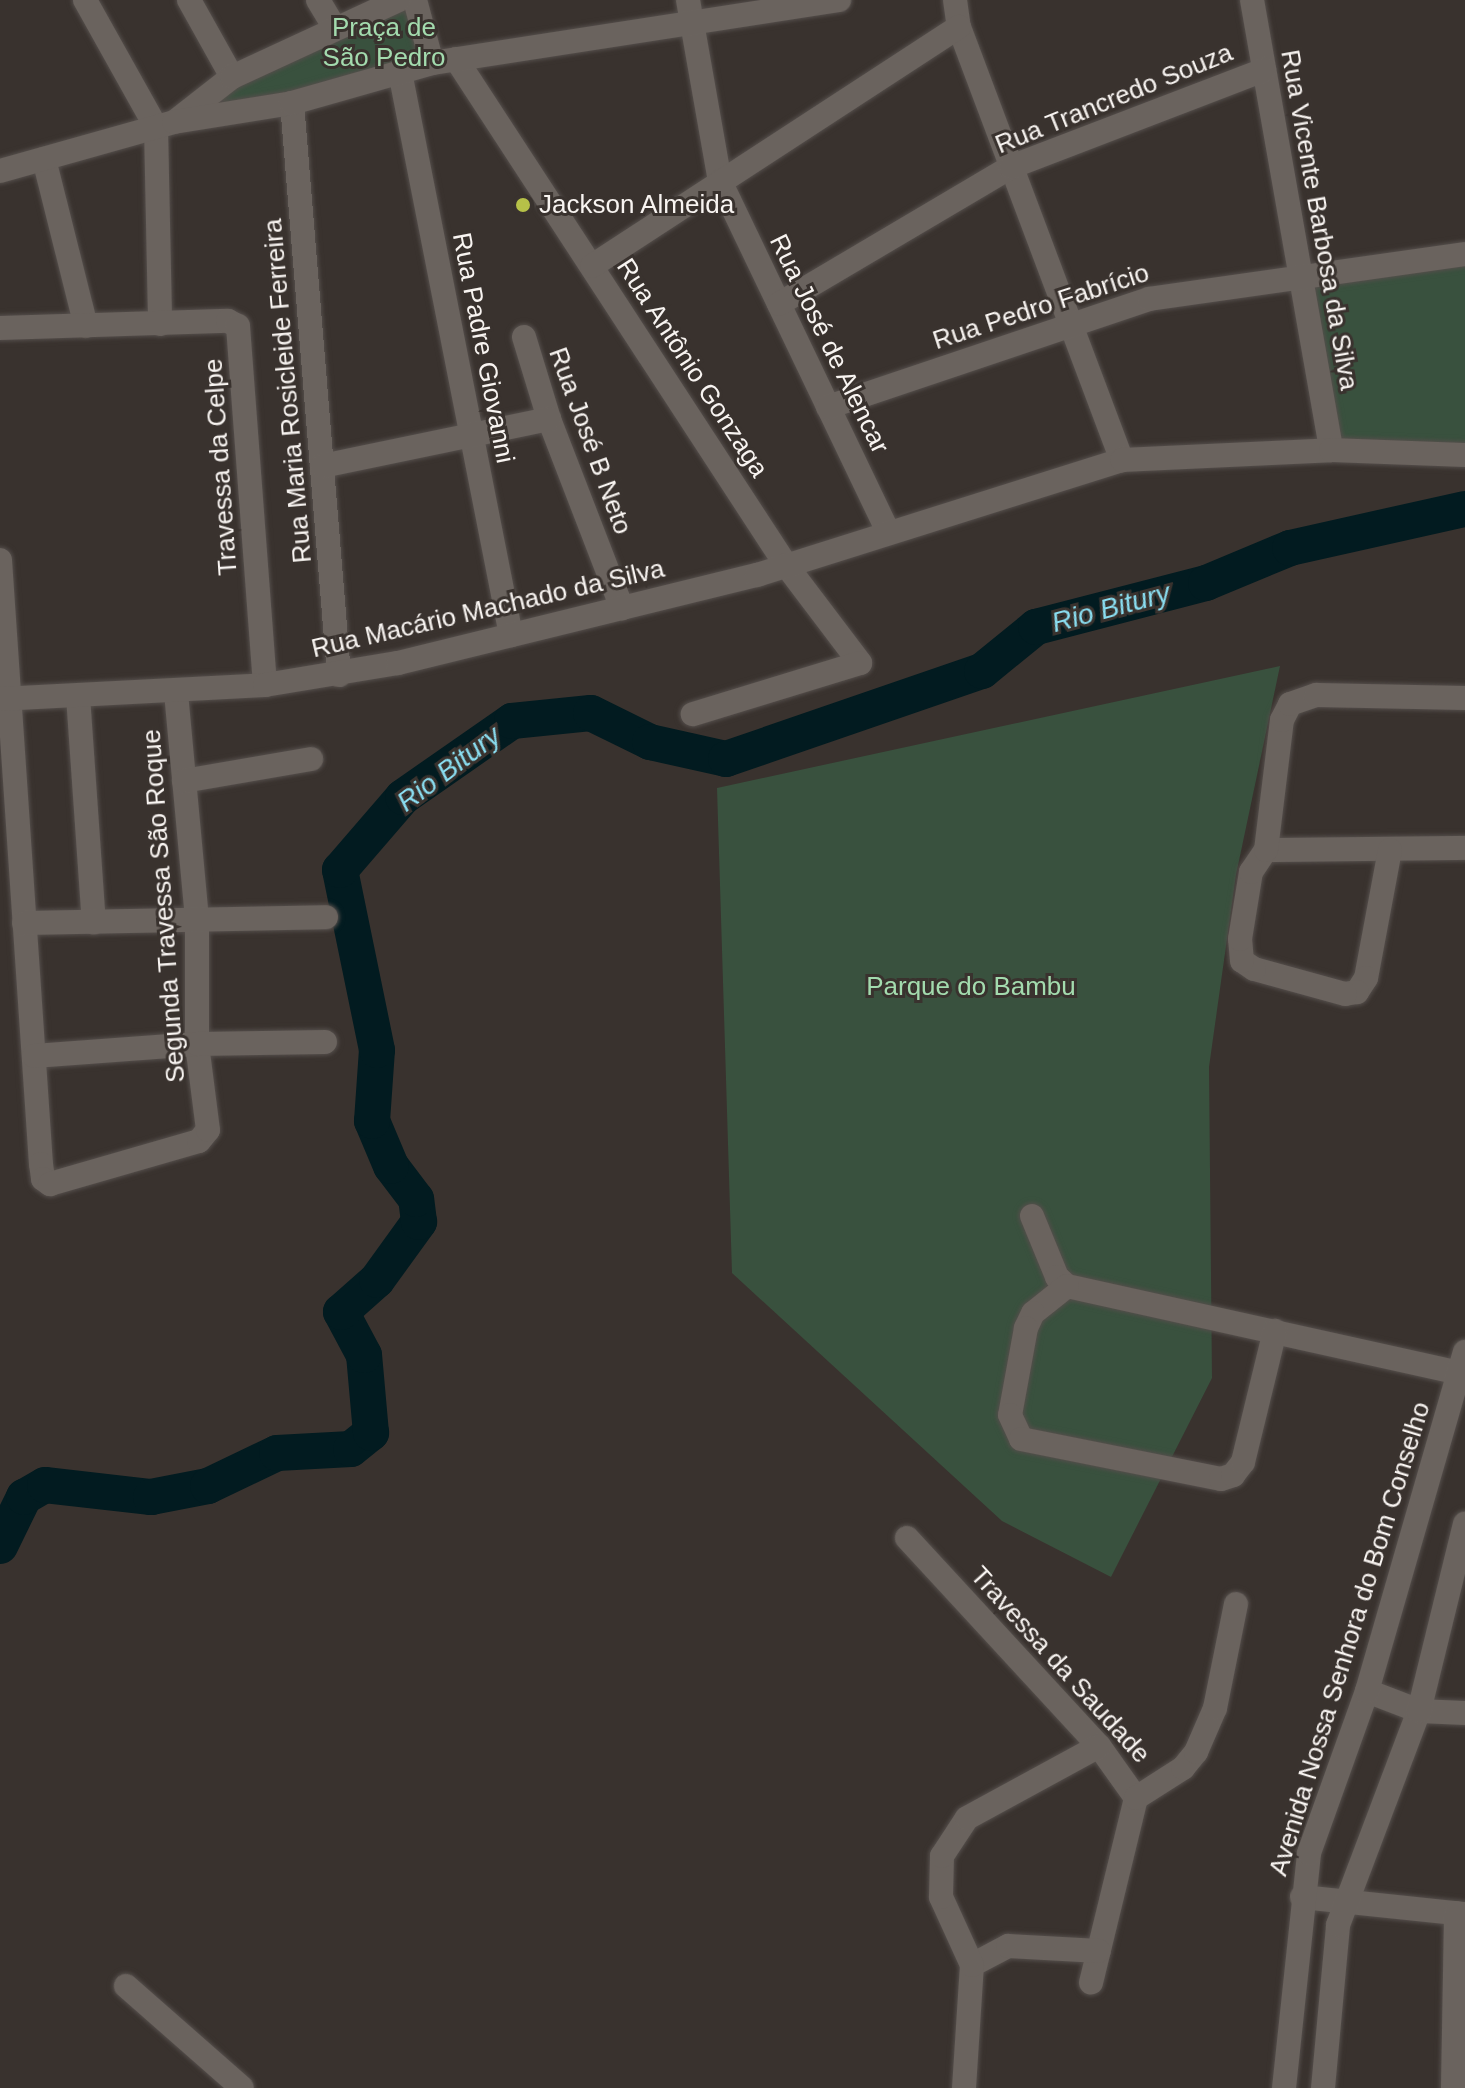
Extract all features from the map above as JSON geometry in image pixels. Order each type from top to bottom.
[{"type":"street","points":[[7,327],[160,324],[165,125],[85,0]]},
{"type":"street","points":[[189,0],[232,77]]},
{"type":"street","points":[[318,0],[335,28]]},
{"type":"street","points":[[165,125],[232,77],[399,0]]},
{"type":"street","points":[[415,0],[432,63]]},
{"type":"street","points":[[0,171],[165,125],[292,103],[432,63],[690,12],[839,0]]},
{"type":"street","points":[[955,0],[959,27],[1122,460]]},
{"type":"street","name":"Rua Vicente Barbosa da Silva","points":[[1252,0],[1331,450]]},
{"type":"street","name":"Rua José de Alencar","points":[[690,12],[720,181],[888,532]]},
{"type":"street","points":[[592,266],[959,27]]},
{"type":"street","name":"Rua Antônio Gonzaga","points":[[456,59],[786,565],[860,663],[693,714]]},
{"type":"street","name":"Rua Trancredo Souza","points":[[779,304],[1011,167],[1264,70]]},
{"type":"street","name":"Rua Padre Giovanni","points":[[400,72],[511,635]]},
{"type":"street","name":"Rua Maria Rosicleide Ferreira","points":[[292,103],[339,675]]},
{"type":"street","points":[[44,159],[86,326]]},
{"type":"street","name":"Rua Pedro Fabrício","points":[[828,407],[1149,299],[1465,254]]},
{"type":"street","name":"Travessa da Celpe","points":[[160,324],[228,321],[238,326],[265,685]]},
{"type":"street","name":"Rua José B Neto","points":[[524,337],[549,419],[622,608]]},
{"type":"street","points":[[322,466],[549,419]]},
{"type":"street","name":"Rua Macário Machado da Silva","points":[[4,699],[176,692],[339,675],[622,608],[786,565],[1122,460],[1331,450],[1465,455]]},
{"type":"street","points":[[0,560],[4,699],[34,1056],[197,1044],[325,1042]]},
{"type":"street","name":"Segunda Travessa São Roque","points":[[34,1056],[43,1179],[54,1185],[199,1141],[208,1130],[209,1116],[197,1044],[197,919],[176,692]]},
{"type":"street","points":[[1390,850],[1366,978],[1357,992],[1345,994],[1254,969],[1242,961],[1240,939],[1251,872],[1266,850],[1282,720],[1290,704],[1316,695],[1465,698]]},
{"type":"street","points":[[78,696],[94,922]]},
{"type":"street","points":[[184,781],[311,759]]},
{"type":"street","points":[[1266,850],[1465,848]]},
{"type":"street","points":[[24,923],[326,917]]},
{"type":"street","points":[[1032,1216],[1057,1277],[1067,1286],[1275,1331],[1463,1366]]},
{"type":"street","points":[[1067,1286],[1033,1313],[1026,1328],[1010,1415],[1021,1439],[1221,1479],[1233,1475],[1243,1462],[1275,1331]]},
{"type":"street","name":"Avenida Nossa Senhora do Bom Conselho","points":[[1284,2088],[1309,1853],[1367,1691],[1463,1366]]},
{"type":"street","points":[[1323,2088],[1331,1961],[1347,1901],[1419,1711],[1465,1524]]},
{"type":"street","name":"Travessa da Saudade","points":[[907,1538],[1099,1746],[1136,1798],[1091,1983]]},
{"type":"street","points":[[1136,1798],[1183,1768],[1196,1752],[1215,1708],[1236,1604]]},
{"type":"street","points":[[1367,1691],[1419,1711],[1465,1713]]},
{"type":"street","points":[[964,2088],[972,1965],[941,1897],[942,1856],[952,1834],[967,1818],[1099,1746]]},
{"type":"street","points":[[1302,1897],[1460,1914],[1460,2032],[1453,2088]]},
{"type":"street","points":[[972,1965],[1008,1946],[1099,1951]]},
{"type":"street","points":[[126,1986],[242,2088]]},
{"type":"green space","name":"Praça de São Pedro","points":[[414,0],[417,67],[218,114],[212,91]]},
{"type":"green space","points":[[1465,261],[1465,453],[1335,445],[1308,280]]},
{"type":"green space","name":"Parque do Bambu","points":[[1280,666],[1236,875],[1209,1067],[1212,1378],[1111,1577],[1002,1521],[732,1273],[717,788]]},
{"type":"waterway","name":"Rio Bitury","points":[[0,1546],[24,1497],[45,1485],[151,1497],[208,1486],[277,1453],[351,1449],[371,1433],[364,1355],[341,1312],[377,1280],[419,1222],[416,1199],[391,1166],[372,1121],[377,1050],[340,870],[403,797],[512,721],[591,713],[650,742],[726,759],[982,671],[1036,627],[1206,583],[1290,548],[1465,509]]},
{"type":"place","name":"Jackson Almeida","points":[[523,205]]}]
